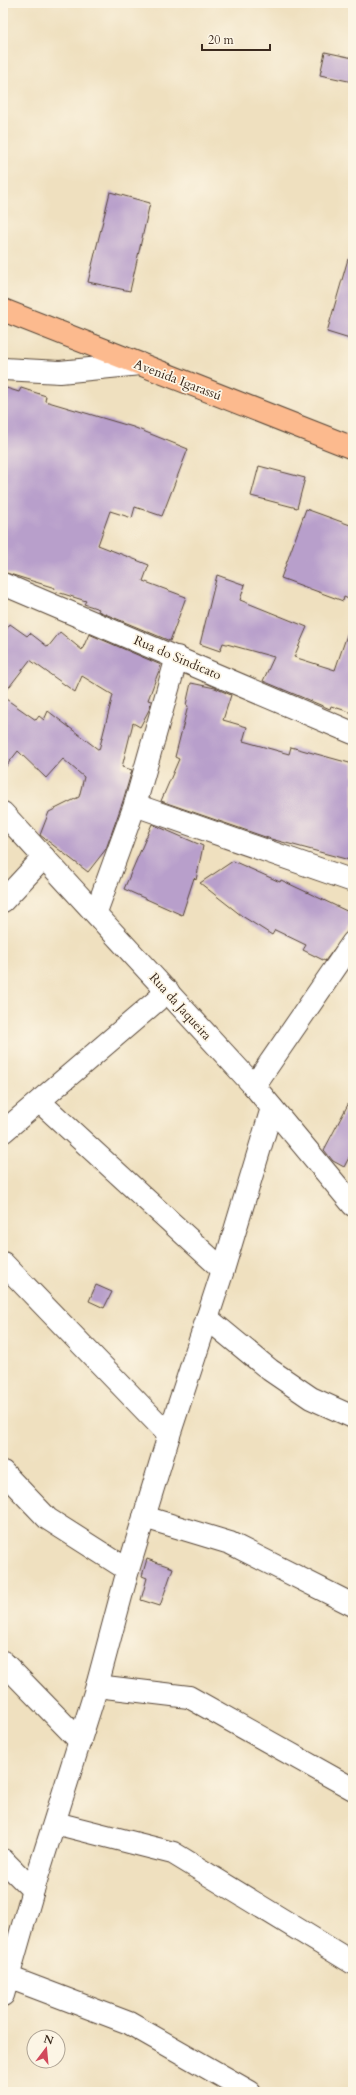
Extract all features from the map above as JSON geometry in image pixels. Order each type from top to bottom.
[{"type":"main road","name":"Avenida Igarassú","points":[[3,310],[353,448]]},
{"type":"street","points":[[3,370],[60,372],[140,364]]},
{"type":"street","name":"Rua do Sindicato","points":[[3,584],[177,656],[353,733]]},
{"type":"street","points":[[96,912],[135,805],[177,656]]},
{"type":"street","points":[[135,805],[353,881]]},
{"type":"street","name":"Rua da Jaqueira","points":[[3,812],[254,1086],[353,1205]]},
{"type":"street","points":[[3,901],[44,858]]},
{"type":"street","points":[[254,1086],[353,942]]},
{"type":"street","points":[[3,1132],[40,1102],[168,991]]},
{"type":"street","points":[[40,1102],[222,1270]]},
{"type":"street","points":[[250,2092],[129,2023],[6,1986],[97,1686],[128,1570],[144,1517],[272,1108]]},
{"type":"street","points":[[3,1263],[169,1435]]},
{"type":"street","points":[[207,1318],[270,1370],[311,1398],[353,1417]]},
{"type":"street","points":[[3,1472],[48,1519],[128,1570]]},
{"type":"street","points":[[144,1517],[230,1543],[353,1605]]},
{"type":"street","points":[[3,1662],[80,1741]]},
{"type":"street","points":[[97,1686],[189,1697],[353,1790]]},
{"type":"street","points":[[56,1823],[173,1853],[353,1964]]},
{"type":"street","points":[[3,1860],[34,1890]]},
{"type":"building","points":[[325,52],[353,58],[353,82],[320,75]]},
{"type":"building","points":[[110,192],[150,203],[130,291],[88,282]]},
{"type":"building","points":[[348,259],[353,260],[353,340],[327,332]]},
{"type":"building","points":[[3,387],[19,392],[21,388],[46,396],[45,401],[133,427],[188,449],[162,516],[135,507],[132,518],[110,511],[98,545],[149,565],[143,581],[186,597],[170,641],[98,611],[99,609],[84,604],[86,601],[54,591],[55,588],[3,572]]},
{"type":"building","points":[[259,466],[305,478],[297,508],[251,496]]},
{"type":"building","points":[[306,509],[353,526],[353,601],[344,597],[343,601],[281,578]]},
{"type":"building","points":[[217,575],[245,585],[240,600],[307,627],[294,657],[335,670],[350,626],[353,626],[353,713],[331,706],[330,709],[263,681],[274,657],[223,643],[220,651],[200,644]]},
{"type":"building","points":[[10,624],[27,636],[30,633],[48,647],[60,632],[82,650],[89,634],[161,665],[148,700],[151,701],[150,708],[140,727],[133,723],[122,767],[132,770],[123,801],[106,849],[88,872],[40,835],[49,812],[79,797],[84,777],[63,759],[46,778],[18,751],[3,770],[3,697],[36,720],[39,716],[44,720],[48,711],[99,750],[113,695],[82,676],[75,692],[30,660],[3,695],[3,634]]},
{"type":"building","points":[[191,683],[215,688],[231,695],[223,720],[247,727],[243,741],[289,754],[291,747],[353,764],[353,861],[271,839],[161,801],[179,759],[175,757],[188,706],[186,705]]},
{"type":"building","points":[[152,824],[203,846],[196,880],[194,878],[182,915],[124,889]]},
{"type":"building","points":[[233,861],[280,882],[281,880],[353,914],[353,919],[347,932],[325,961],[303,950],[306,945],[275,930],[272,935],[242,916],[200,883]]},
{"type":"building","points":[[353,1095],[353,1150],[344,1167],[333,1161],[324,1150]]},
{"type":"building","points":[[96,1285],[112,1292],[104,1308],[89,1301]]},
{"type":"building","points":[[147,1559],[173,1568],[160,1606],[141,1600],[147,1578],[142,1576]]}]
